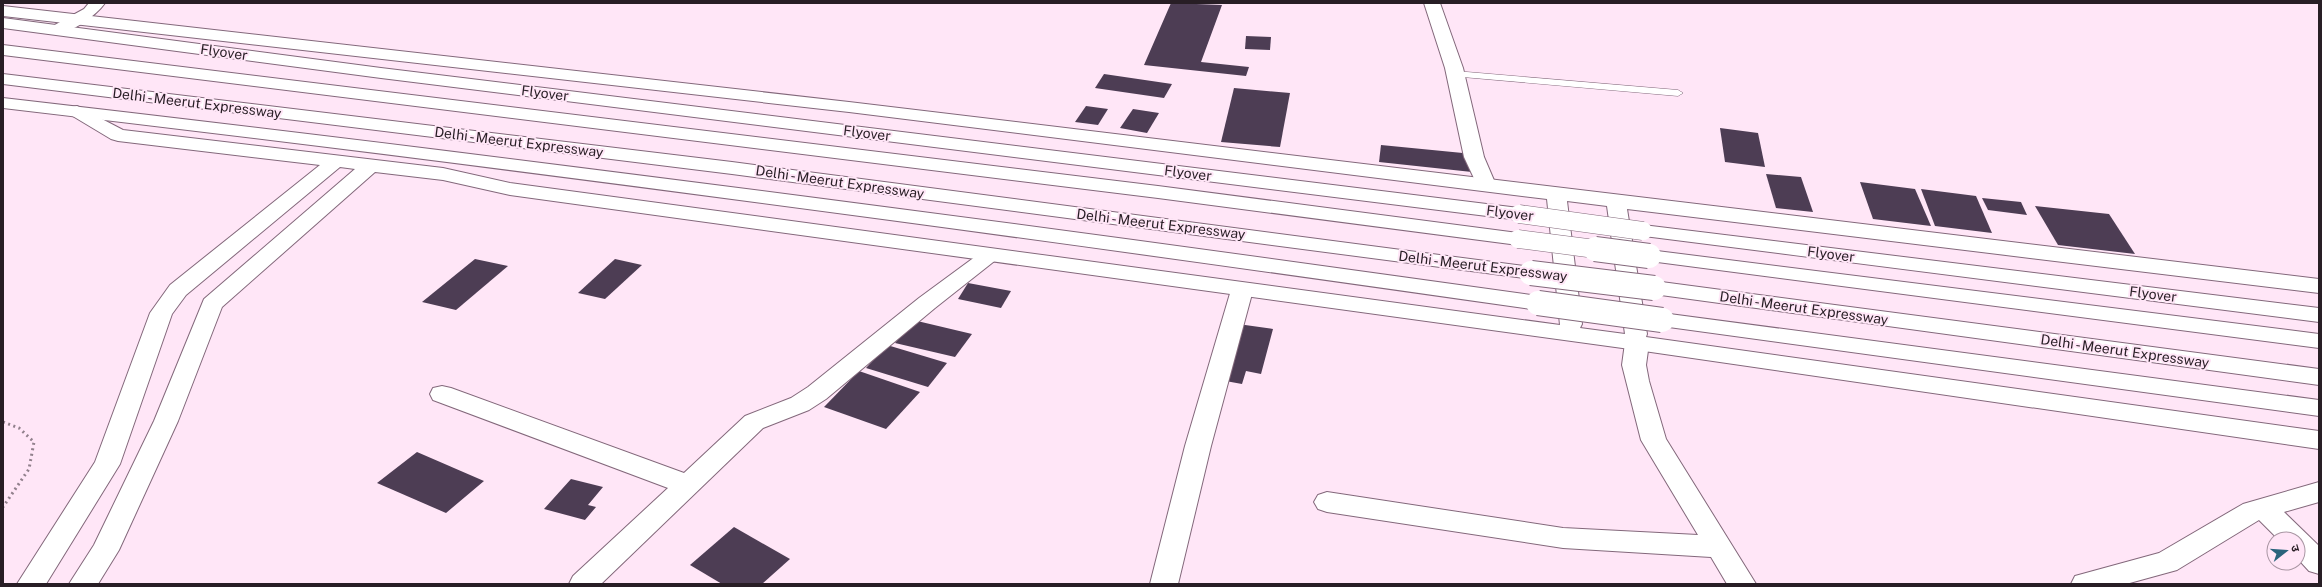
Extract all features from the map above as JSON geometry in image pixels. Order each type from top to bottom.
[{"type":"main road","points":[[57,30],[90,12],[97,3]]},
{"type":"main road","points":[[1432,3],[1455,74],[1474,157],[1486,185]]},
{"type":"main road","points":[[3,11],[849,107],[1616,202],[2319,286]]},
{"type":"main road","name":"Flyover","points":[[3,23],[382,73],[2319,314]]},
{"type":"main road","name":"Delhi - Meerut Expressway","points":[[3,50],[1158,192],[2319,341]]},
{"type":"main road","name":"Delhi - Meerut Expressway","points":[[3,79],[732,168],[1654,288],[2319,377]]},
{"type":"main road","points":[[3,103],[304,138],[1108,242],[1638,316],[2319,408]]},
{"type":"main road","points":[[77,111],[118,135],[443,174],[510,189],[1637,343],[2319,440]]},
{"type":"main road","points":[[31,584],[106,464],[120,432],[161,313],[168,302],[184,285],[336,162]]},
{"type":"main road","points":[[83,584],[105,550],[166,421],[212,304],[370,166]]},
{"type":"main road","points":[[1556,194],[1572,334]]},
{"type":"main road","points":[[1616,202],[1637,343],[1634,365],[1637,381],[1654,440],[1742,584]]},
{"type":"main road","points":[[583,584],[686,484],[754,422],[794,407],[817,393],[927,303],[990,255]]},
{"type":"main road","points":[[1164,584],[1170,565],[1198,446],[1242,290]]},
{"type":"main road","points":[[442,394],[686,484]]},
{"type":"main road","points":[[2085,584],[2167,562],[2263,507],[2319,492]]},
{"type":"main road","points":[[1327,502],[1563,538],[1720,548]]},
{"type":"main road","points":[[2263,507],[2287,531]]},
{"type":"main road","points":[[2306,550],[2319,563]]},
{"type":"lane","points":[[1455,74],[1678,93]]},
{"type":"path","points":[[3,422],[18,428],[34,442],[35,456],[27,475],[3,506]]},
{"type":"building","points":[[1171,3],[1222,5],[1201,62],[1249,67],[1246,76],[1144,65]]},
{"type":"building","points":[[1246,36],[1271,37],[1270,50],[1245,49]]},
{"type":"building","points":[[1104,74],[1172,84],[1164,98],[1095,88]]},
{"type":"building","points":[[1234,88],[1290,93],[1280,147],[1221,142]]},
{"type":"building","points":[[1086,106],[1108,109],[1098,125],[1075,122]]},
{"type":"building","points":[[1133,109],[1159,113],[1147,133],[1120,128]]},
{"type":"building","points":[[1720,128],[1758,133],[1765,167],[1725,162]]},
{"type":"building","points":[[1381,145],[1473,154],[1472,172],[1379,162]]},
{"type":"building","points":[[1766,174],[1801,177],[1813,212],[1776,208]]},
{"type":"building","points":[[1860,182],[1915,189],[1931,226],[1873,219]]},
{"type":"building","points":[[1921,189],[1976,196],[1992,233],[1935,226]]},
{"type":"building","points":[[1982,198],[2021,202],[2027,215],[1988,210]]},
{"type":"building","points":[[2035,206],[2109,214],[2135,254],[2058,245]]},
{"type":"building","points":[[475,259],[508,266],[456,310],[422,302]]},
{"type":"building","points":[[615,259],[642,265],[605,299],[578,293]]},
{"type":"building","points":[[968,283],[1011,291],[1001,308],[958,299]]},
{"type":"building","points":[[913,320],[972,334],[955,357],[895,343]]},
{"type":"building","points":[[1238,324],[1273,329],[1261,374],[1246,371],[1242,384],[1220,380]]},
{"type":"building","points":[[887,345],[947,363],[928,387],[866,368]]},
{"type":"building","points":[[859,371],[920,392],[886,429],[824,407]]},
{"type":"building","points":[[417,452],[484,481],[446,513],[377,483]]},
{"type":"building","points":[[571,479],[603,487],[588,505],[596,507],[585,520],[544,509]]},
{"type":"building","points":[[734,527],[790,559],[762,584],[722,584],[690,565]]}]
